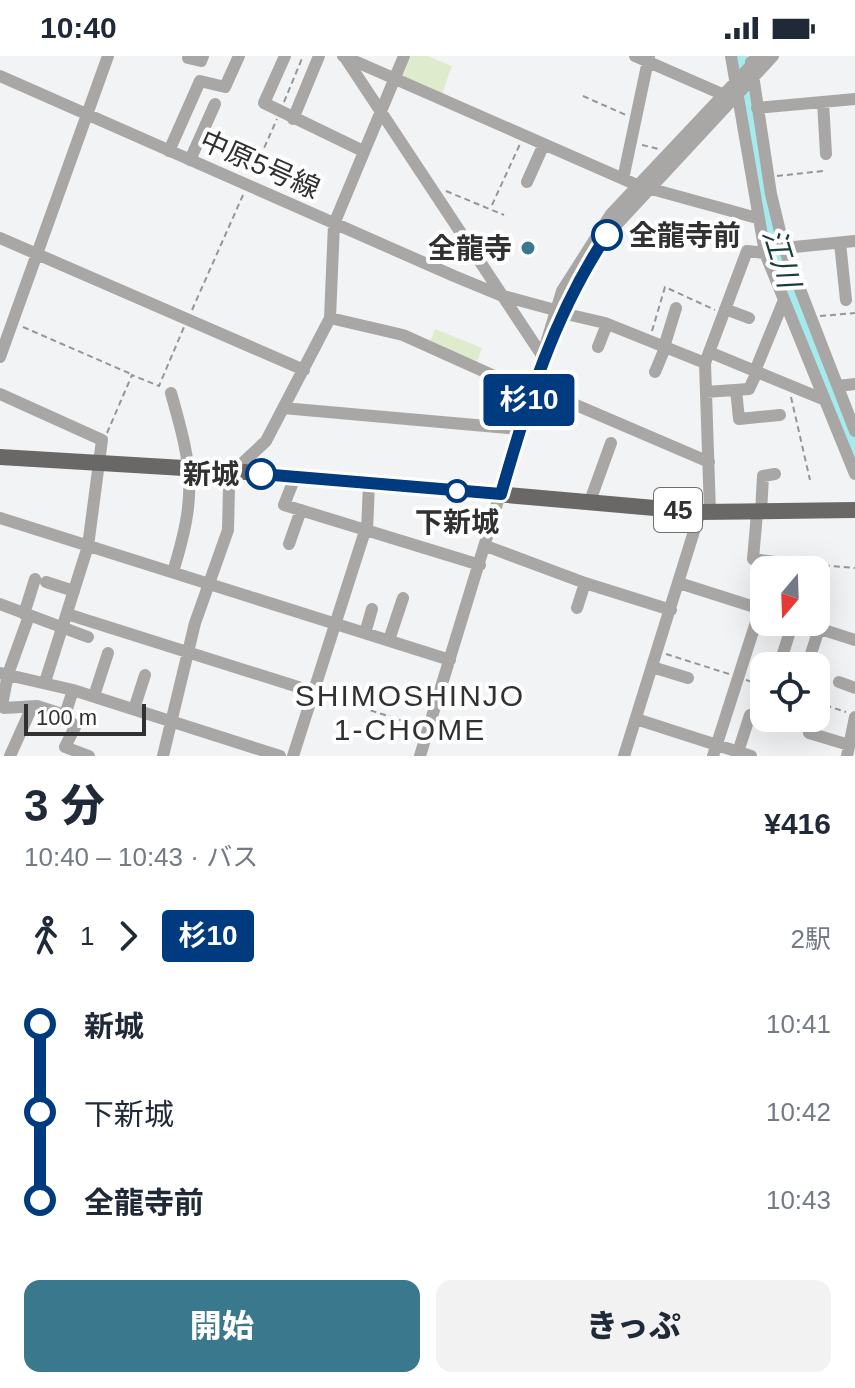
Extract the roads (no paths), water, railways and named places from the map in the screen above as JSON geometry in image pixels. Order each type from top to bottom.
[{"type":"main road","name":"45","points":[[0,457],[234,471],[705,512],[855,510]]},
{"type":"street","points":[[0,357],[108,56]]},
{"type":"street","points":[[188,58],[201,61],[203,56]]},
{"type":"street","points":[[169,151],[200,81],[225,87],[239,56]]},
{"type":"street","points":[[285,56],[264,103],[363,151]]},
{"type":"street","points":[[293,119],[319,56]]},
{"type":"street","points":[[344,56],[643,187],[757,218]]},
{"type":"street","points":[[344,56],[543,357]]},
{"type":"street","points":[[163,756],[188,651],[228,530],[229,487],[234,471],[266,441],[330,318],[334,224],[404,56]]},
{"type":"street","points":[[635,56],[733,92]]},
{"type":"street","points":[[731,56],[733,92],[765,253],[855,474]]},
{"type":"street","points":[[420,756],[558,312],[607,235],[643,187],[733,92],[754,63],[773,56]]},
{"type":"street","points":[[623,179],[649,59]]},
{"type":"street","points":[[754,63],[757,108],[768,177],[784,248],[855,431]]},
{"type":"street","name":"中原5号線","points":[[0,76],[500,295],[607,324],[664,348],[756,371],[825,400]]},
{"type":"street","points":[[757,108],[855,99]]},
{"type":"street","points":[[823,102],[826,154]]},
{"type":"street","points":[[190,160],[215,104]]},
{"type":"street","points":[[527,182],[544,144]]},
{"type":"street","points":[[0,238],[304,370]]},
{"type":"street","points":[[784,248],[855,241]]},
{"type":"street","points":[[840,243],[846,300]]},
{"type":"street","points":[[624,756],[705,512],[709,462],[707,357],[747,251],[765,253]]},
{"type":"street","points":[[706,392],[749,389],[784,300]]},
{"type":"street","points":[[655,372],[676,308]]},
{"type":"street","points":[[725,309],[749,318]]},
{"type":"street","points":[[330,318],[403,335],[709,462]]},
{"type":"street","points":[[598,347],[607,324]]},
{"type":"street","points":[[838,386],[855,384]]},
{"type":"street","points":[[736,390],[739,419],[780,415]]},
{"type":"street","points":[[171,393],[190,468],[190,519],[173,572]]},
{"type":"street","points":[[0,394],[102,440],[88,546],[45,682]]},
{"type":"street","points":[[283,408],[520,429]]},
{"type":"street","points":[[590,501],[611,443]]},
{"type":"street","points":[[753,556],[763,476],[775,474]]},
{"type":"street","points":[[295,477],[284,505],[480,565]]},
{"type":"street","points":[[293,756],[366,531],[369,483]]},
{"type":"street","points":[[289,544],[301,510]]},
{"type":"street","points":[[0,518],[450,660]]},
{"type":"street","points":[[486,546],[585,583],[671,610]]},
{"type":"street","points":[[74,591],[40,580],[4,673],[4,708],[31,709],[37,706],[65,715],[75,727],[65,747],[72,753],[89,756]]},
{"type":"street","points":[[577,608],[585,583]]},
{"type":"street","points":[[679,583],[750,602]]},
{"type":"street","points":[[389,640],[403,598]]},
{"type":"street","points":[[0,604],[88,637]]},
{"type":"street","points":[[365,633],[372,609]]},
{"type":"street","points":[[67,614],[314,692]]},
{"type":"street","points":[[830,632],[855,640]]},
{"type":"street","points":[[715,750],[752,636]]},
{"type":"street","points":[[94,696],[108,653]]},
{"type":"street","points":[[652,667],[688,678]]},
{"type":"street","points":[[4,673],[94,696],[280,756]]},
{"type":"street","points":[[134,709],[145,675]]},
{"type":"street","points":[[839,682],[855,688]]},
{"type":"street","points":[[65,715],[73,690]]},
{"type":"street","points":[[10,755],[31,709]]},
{"type":"street","points":[[636,719],[715,750],[745,754],[750,715]]},
{"type":"street","points":[[809,733],[848,751],[855,716]]},
{"type":"waterway","name":"江川","points":[[740,56],[775,254],[855,451]]},
{"type":"place","name":"全龍寺前","points":[[607,235]]},
{"type":"place","name":"全龍寺","points":[[528,248]]},
{"type":"place","name":"新城","points":[[261,474]]},
{"type":"place","name":"下新城","points":[[457,491]]},
{"type":"district","name":"SHIMOSHINJO 1-CHOME","points":[[410,713]]}]
